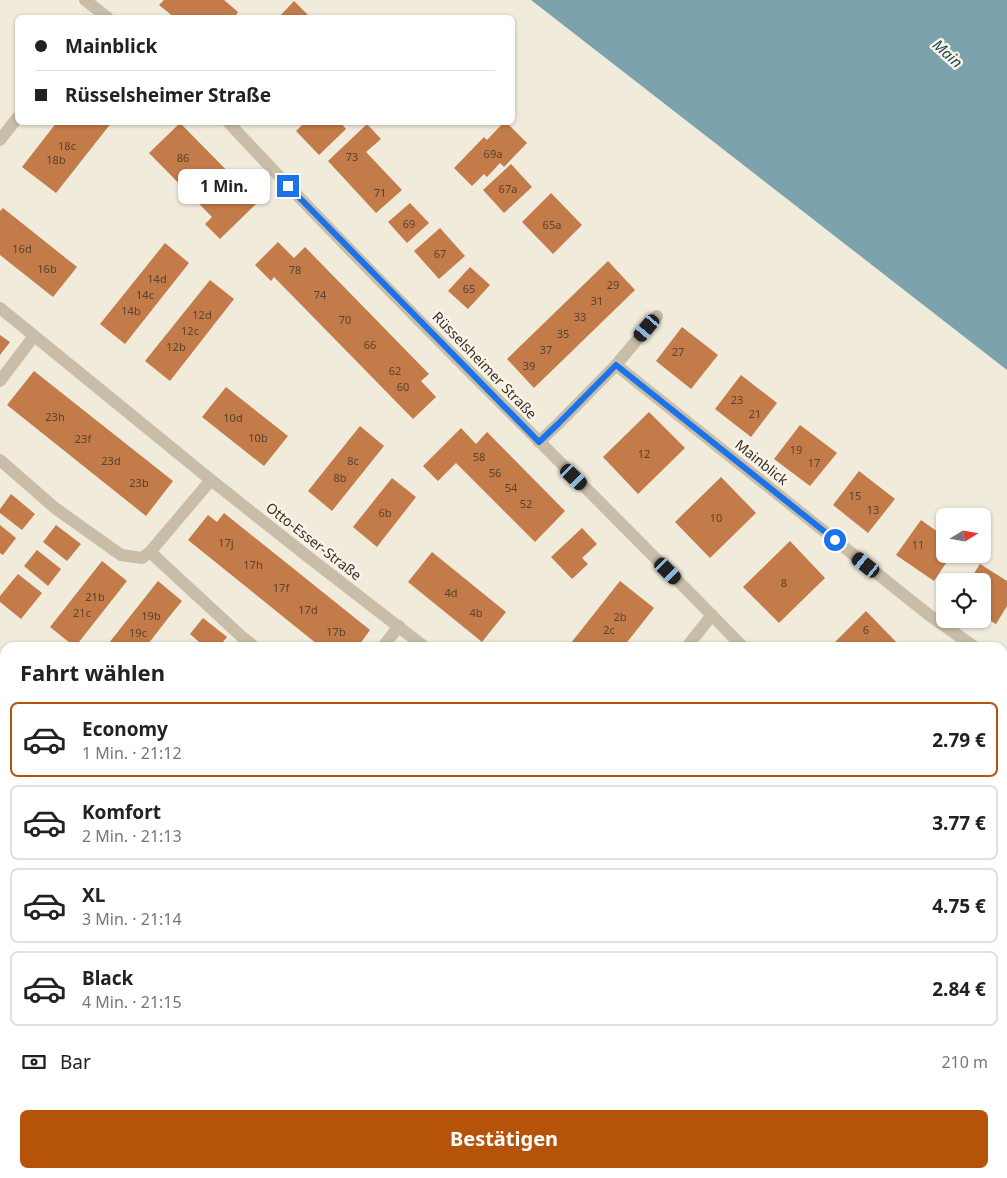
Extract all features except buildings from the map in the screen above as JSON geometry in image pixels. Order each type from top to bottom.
[{"type":"street","points":[[85,0],[100,15]]},
{"type":"street","points":[[0,140],[15,121]]},
{"type":"street","name":"Rüsselsheimer Straße","points":[[231,125],[295,194],[738,642]]},
{"type":"street","name":"Otto-Esser-Straße","points":[[0,308],[211,480],[419,642]]},
{"type":"street","points":[[539,442],[616,365],[657,316]]},
{"type":"street","points":[[0,381],[34,336]]},
{"type":"street","name":"Mainblick","points":[[616,365],[928,615],[967,642]]},
{"type":"street","points":[[0,460],[55,508],[120,555],[142,558],[150,552],[211,480]]},
{"type":"street","points":[[150,552],[248,642]]},
{"type":"street","points":[[691,642],[712,616]]},
{"type":"street","points":[[387,642],[400,626]]},
{"type":"water","name":"Main","points":[[531,0],[1007,0],[1007,370]]},
{"type":"route","points":[[288,186],[539,442],[616,365],[835,540]]}]
